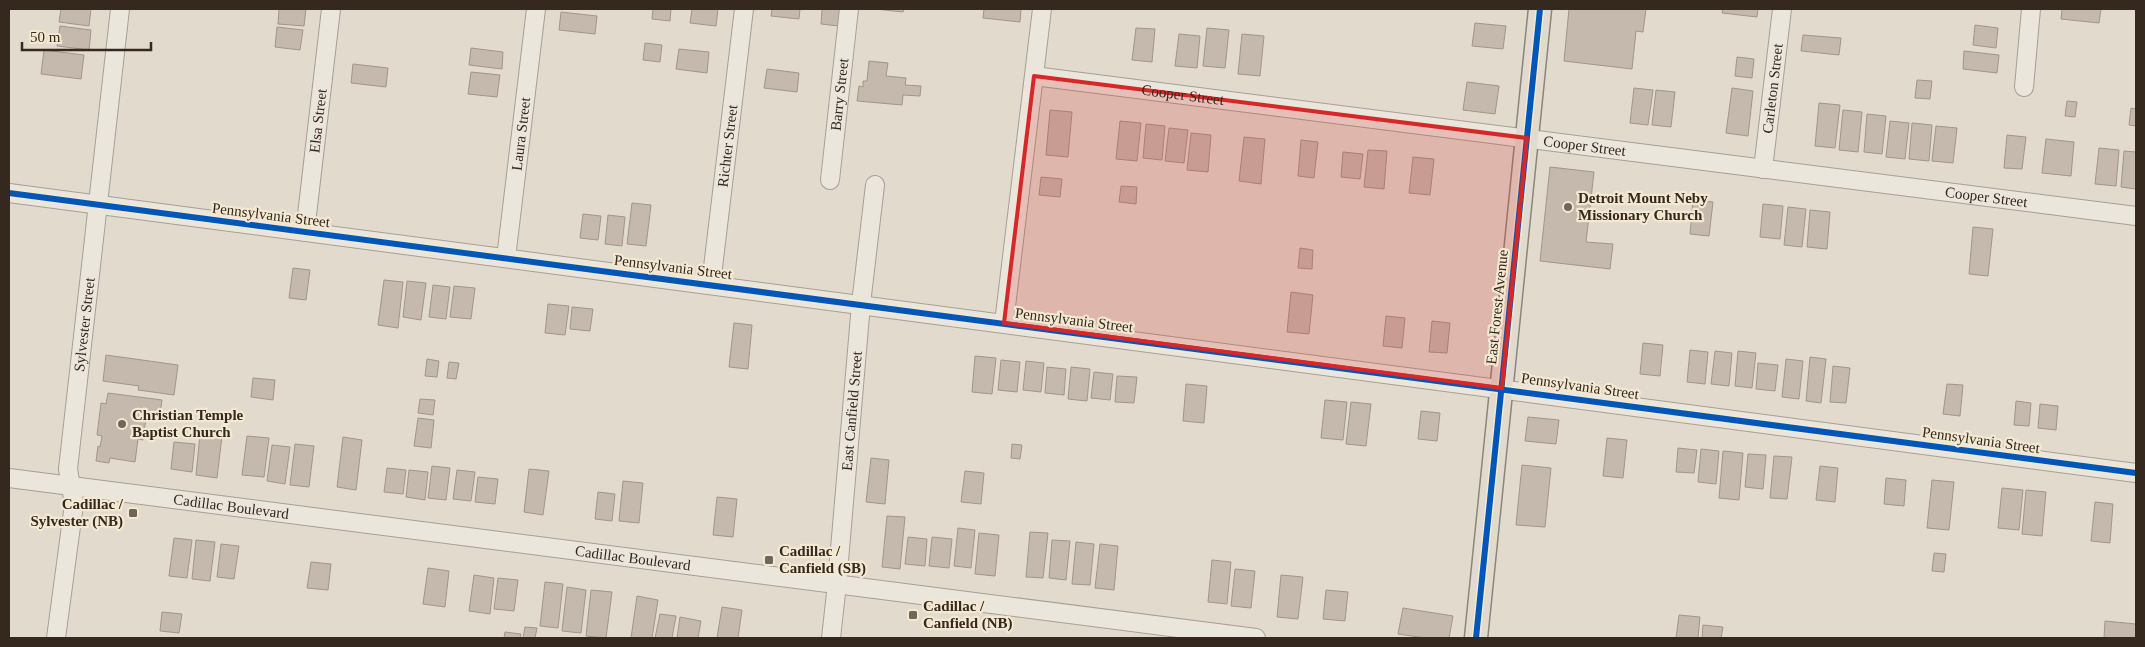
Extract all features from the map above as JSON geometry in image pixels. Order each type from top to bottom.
[{"type":"main road","name":"East Forest Avenue","points":[[1476,638],[1540,9]]},
{"type":"street","name":"Sylvester Street","points":[[56,638],[74,504],[68,469],[96,204],[120,9]]},
{"type":"street","name":"Elsa Street","points":[[304,232],[331,9]]},
{"type":"street","name":"Laura Street","points":[[506,258],[536,9]]},
{"type":"street","name":"Richter Street","points":[[711,284],[744,9]]},
{"type":"street","name":"Barry Street","points":[[830,180],[849,9]]},
{"type":"street","points":[[1004,324],[1042,9]]},
{"type":"street","name":"Carleton Street","points":[[1763,168],[1782,9]]},
{"type":"street","points":[[2024,87],[2031,9]]},
{"type":"street","name":"Cooper Street","points":[[1034,76],[2136,216]]},
{"type":"street","name":"East Canfield Street","points":[[831,638],[838,584],[861,304],[875,185]]},
{"type":"street","name":"Pennsylvania Street","points":[[9,193],[1502,388],[2136,473]]},
{"type":"street","name":"Cadillac Boulevard","points":[[9,478],[1256,638]]},
{"type":"highlighted area","points":[[1034,76],[1527,138],[1502,388],[1004,323]]},
{"type":"building","points":[[61,9],[91,9],[89,26],[59,22]]},
{"type":"building","points":[[279,9],[306,9],[304,26],[278,24]]},
{"type":"building","points":[[653,9],[671,9],[670,21],[652,19]]},
{"type":"building","points":[[692,9],[718,9],[716,26],[690,23]]},
{"type":"building","points":[[772,9],[800,9],[799,19],[771,16]]},
{"type":"building","points":[[822,9],[841,9],[839,26],[821,24]]},
{"type":"building","points":[[875,9],[904,9],[903,12]]},
{"type":"building","points":[[984,9],[1021,9],[1020,22],[983,18]]},
{"type":"building","points":[[1569,9],[1646,9],[1643,32],[1636,31],[1632,69],[1564,61]]},
{"type":"building","points":[[1723,9],[1758,9],[1757,17],[1722,13]]},
{"type":"building","points":[[2062,9],[2101,9],[2099,23],[2061,19]]},
{"type":"building","points":[[561,12],[597,16],[595,34],[559,30]]},
{"type":"building","points":[[1475,23],[1506,26],[1503,49],[1472,46]]},
{"type":"building","points":[[1975,25],[1998,28],[1996,48],[1973,45]]},
{"type":"building","points":[[60,26],[91,30],[89,50],[57,46]]},
{"type":"building","points":[[277,27],[303,30],[300,50],[275,47]]},
{"type":"building","points":[[1136,28],[1155,29],[1152,62],[1132,60]]},
{"type":"building","points":[[1207,28],[1229,30],[1225,68],[1203,66]]},
{"type":"building","points":[[1179,34],[1200,36],[1197,68],[1175,66]]},
{"type":"building","points":[[1242,34],[1264,36],[1260,76],[1238,74]]},
{"type":"building","points":[[1803,35],[1841,38],[1839,55],[1801,51]]},
{"type":"building","points":[[645,43],[662,45],[660,62],[643,60]]},
{"type":"building","points":[[471,48],[503,52],[502,69],[469,65]]},
{"type":"building","points":[[679,49],[709,52],[707,73],[676,69]]},
{"type":"building","points":[[44,50],[84,55],[81,79],[41,74]]},
{"type":"building","points":[[1964,51],[1999,55],[1997,73],[1963,69]]},
{"type":"building","points":[[1737,57],[1754,59],[1752,78],[1735,76]]},
{"type":"building","points":[[869,61],[888,63],[886,76],[906,78],[905,85],[921,86],[920,96],[903,95],[902,105],[857,101],[859,86],[863,87],[863,81],[867,81]]},
{"type":"building","points":[[353,64],[388,68],[386,87],[351,83]]},
{"type":"building","points":[[767,69],[799,73],[797,92],[764,88]]},
{"type":"building","points":[[471,72],[500,75],[497,97],[468,94]]},
{"type":"building","points":[[1917,80],[1932,81],[1930,99],[1915,98]]},
{"type":"building","points":[[1467,82],[1499,86],[1495,114],[1463,110]]},
{"type":"building","points":[[1634,88],[1653,90],[1648,125],[1630,123]]},
{"type":"building","points":[[1732,88],[1753,91],[1748,136],[1726,133]]},
{"type":"building","points":[[1656,90],[1675,92],[1671,127],[1652,125]]},
{"type":"building","points":[[2067,101],[2077,102],[2075,117],[2065,116]]},
{"type":"building","points":[[1819,103],[1840,105],[1835,148],[1815,146]]},
{"type":"building","points":[[2131,108],[2136,109],[2136,126],[2129,125]]},
{"type":"building","points":[[1050,110],[1072,112],[1068,157],[1046,155]]},
{"type":"building","points":[[1843,110],[1862,112],[1858,152],[1839,150]]},
{"type":"building","points":[[1867,114],[1886,116],[1882,154],[1864,152]]},
{"type":"building","points":[[1120,121],[1141,123],[1137,161],[1116,159]]},
{"type":"building","points":[[1890,121],[1909,123],[1905,159],[1886,157]]},
{"type":"building","points":[[1912,123],[1932,125],[1929,161],[1909,159]]},
{"type":"building","points":[[1146,124],[1165,126],[1162,160],[1143,158]]},
{"type":"building","points":[[1936,126],[1957,128],[1953,163],[1932,161]]},
{"type":"building","points":[[1169,128],[1188,130],[1184,163],[1165,161]]},
{"type":"building","points":[[1191,133],[1211,135],[1208,172],[1187,170]]},
{"type":"building","points":[[2007,135],[2026,137],[2022,169],[2004,168]]},
{"type":"building","points":[[1244,137],[1265,139],[1261,184],[1239,181]]},
{"type":"building","points":[[2046,139],[2074,142],[2071,176],[2042,173]]},
{"type":"building","points":[[1301,140],[1318,142],[1314,178],[1298,176]]},
{"type":"building","points":[[2099,148],[2119,150],[2116,186],[2095,184]]},
{"type":"building","points":[[1368,150],[1387,151],[1384,189],[1364,187]]},
{"type":"building","points":[[2124,151],[2136,152],[2136,189],[2121,187]]},
{"type":"building","points":[[1343,152],[1363,154],[1360,179],[1341,177]]},
{"type":"building","points":[[1413,157],[1434,159],[1430,195],[1409,193]]},
{"type":"building","name":"Detroit Mount Neby Missionary Church","points":[[1550,167],[1594,172],[1586,242],[1613,244],[1610,269],[1540,261]]},
{"type":"building","points":[[1041,177],[1062,179],[1060,197],[1039,195]]},
{"type":"building","points":[[1121,186],[1137,187],[1136,204],[1119,202]]},
{"type":"building","points":[[1693,200],[1713,202],[1709,236],[1690,234]]},
{"type":"building","points":[[632,203],[651,205],[646,246],[627,244]]},
{"type":"building","points":[[1763,204],[1783,206],[1780,239],[1760,237]]},
{"type":"building","points":[[1788,207],[1806,209],[1802,247],[1784,245]]},
{"type":"building","points":[[1810,210],[1830,212],[1827,249],[1807,247]]},
{"type":"building","points":[[583,214],[601,216],[598,240],[580,238]]},
{"type":"building","points":[[608,215],[625,217],[622,246],[605,244]]},
{"type":"building","points":[[1973,227],[1993,229],[1988,276],[1969,274]]},
{"type":"building","points":[[1300,248],[1313,250],[1312,269],[1298,268]]},
{"type":"building","points":[[293,268],[310,270],[306,300],[289,298]]},
{"type":"building","points":[[384,280],[403,282],[398,328],[378,325]]},
{"type":"building","points":[[407,281],[426,283],[421,320],[403,317]]},
{"type":"building","points":[[433,285],[450,287],[446,319],[429,317]]},
{"type":"building","points":[[454,286],[475,288],[471,319],[450,317]]},
{"type":"building","points":[[1291,292],[1313,295],[1309,334],[1287,332]]},
{"type":"building","points":[[548,304],[569,306],[565,335],[545,333]]},
{"type":"building","points":[[572,307],[593,309],[590,331],[570,329]]},
{"type":"building","points":[[1386,316],[1405,318],[1402,348],[1383,346]]},
{"type":"building","points":[[1432,321],[1450,323],[1447,353],[1429,352]]},
{"type":"building","points":[[734,323],[752,325],[748,369],[729,367]]},
{"type":"building","points":[[1643,343],[1663,345],[1660,376],[1640,374]]},
{"type":"building","points":[[1690,350],[1708,352],[1705,384],[1687,382]]},
{"type":"building","points":[[1715,351],[1732,353],[1729,386],[1711,384]]},
{"type":"building","points":[[1738,351],[1756,353],[1752,388],[1735,386]]},
{"type":"building","points":[[106,355],[178,365],[174,395],[138,390],[139,386],[103,381]]},
{"type":"building","points":[[975,356],[996,358],[992,394],[972,392]]},
{"type":"building","points":[[1810,357],[1826,359],[1821,403],[1806,401]]},
{"type":"building","points":[[427,359],[439,361],[437,377],[425,376]]},
{"type":"building","points":[[1786,359],[1803,361],[1799,399],[1782,397]]},
{"type":"building","points":[[1001,360],[1020,362],[1017,392],[998,390]]},
{"type":"building","points":[[1026,361],[1044,363],[1041,392],[1023,390]]},
{"type":"building","points":[[449,362],[459,363],[456,379],[447,378]]},
{"type":"building","points":[[1758,363],[1778,365],[1775,391],[1756,389]]},
{"type":"building","points":[[1833,366],[1850,368],[1846,403],[1830,402]]},
{"type":"building","points":[[1047,367],[1066,369],[1064,395],[1045,393]]},
{"type":"building","points":[[1071,367],[1090,369],[1087,401],[1068,399]]},
{"type":"building","points":[[1094,372],[1113,374],[1110,400],[1091,398]]},
{"type":"building","points":[[1117,376],[1137,377],[1134,403],[1115,402]]},
{"type":"building","points":[[253,378],[275,380],[273,400],[251,397]]},
{"type":"building","points":[[1186,384],[1207,386],[1204,423],[1183,421]]},
{"type":"building","points":[[1947,384],[1963,385],[1960,416],[1943,414]]},
{"type":"building","name":"Christian Temple Baptist Church","points":[[108,393],[162,400],[160,413],[147,411],[143,440],[138,439],[135,462],[110,458],[109,463],[96,461],[98,446],[100,447],[102,436],[97,435],[101,403],[106,404]]},
{"type":"building","points":[[420,399],[435,400],[433,415],[418,413]]},
{"type":"building","points":[[1325,400],[1347,402],[1343,440],[1321,438]]},
{"type":"building","points":[[2016,401],[2031,403],[2029,426],[2014,425]]},
{"type":"building","points":[[1351,402],[1371,404],[1366,446],[1346,444]]},
{"type":"building","points":[[2040,404],[2058,406],[2056,430],[2038,428]]},
{"type":"building","points":[[1421,411],[1440,413],[1437,441],[1418,439]]},
{"type":"building","points":[[1528,417],[1559,420],[1556,444],[1525,441]]},
{"type":"building","points":[[418,418],[434,420],[431,448],[414,446]]},
{"type":"building","points":[[200,434],[222,436],[217,478],[196,475]]},
{"type":"building","points":[[247,436],[269,438],[264,477],[242,475]]},
{"type":"building","points":[[343,437],[362,440],[356,490],[337,487]]},
{"type":"building","points":[[1607,438],[1627,440],[1623,478],[1603,476]]},
{"type":"building","points":[[174,442],[195,444],[192,472],[171,469]]},
{"type":"building","points":[[295,444],[314,446],[309,487],[290,485]]},
{"type":"building","points":[[1012,444],[1022,445],[1020,459],[1011,458]]},
{"type":"building","points":[[272,445],[290,447],[285,484],[267,481]]},
{"type":"building","points":[[1678,448],[1697,450],[1694,473],[1676,472]]},
{"type":"building","points":[[1701,449],[1719,451],[1716,484],[1698,482]]},
{"type":"building","points":[[1723,451],[1743,453],[1739,500],[1719,498]]},
{"type":"building","points":[[1748,454],[1766,455],[1763,489],[1745,487]]},
{"type":"building","points":[[1774,456],[1792,457],[1787,499],[1770,498]]},
{"type":"building","points":[[871,458],[889,460],[885,504],[866,502]]},
{"type":"building","points":[[1522,465],[1551,468],[1545,527],[1516,525]]},
{"type":"building","points":[[432,466],[450,468],[446,500],[428,498]]},
{"type":"building","points":[[1820,466],[1838,468],[1835,502],[1816,500]]},
{"type":"building","points":[[387,468],[406,470],[403,494],[384,492]]},
{"type":"building","points":[[529,469],[549,471],[543,515],[524,512]]},
{"type":"building","points":[[409,470],[428,472],[425,500],[406,497]]},
{"type":"building","points":[[457,470],[475,472],[471,501],[453,499]]},
{"type":"building","points":[[965,471],[984,473],[981,504],[961,502]]},
{"type":"building","points":[[478,477],[498,479],[495,504],[475,502]]},
{"type":"building","points":[[1886,478],[1906,480],[1904,506],[1884,504]]},
{"type":"building","points":[[1932,480],[1954,482],[1949,530],[1927,528]]},
{"type":"building","points":[[623,481],[643,483],[639,523],[619,521]]},
{"type":"building","points":[[2002,488],[2023,490],[2019,530],[1998,528]]},
{"type":"building","points":[[2026,490],[2046,492],[2042,536],[2022,534]]},
{"type":"building","points":[[598,492],[615,494],[612,521],[595,519]]},
{"type":"building","points":[[717,497],[737,499],[733,537],[713,535]]},
{"type":"building","points":[[2095,502],[2113,504],[2110,543],[2091,541]]},
{"type":"building","points":[[887,516],[905,517],[900,569],[882,567]]},
{"type":"building","points":[[958,528],[975,530],[971,568],[954,566]]},
{"type":"building","points":[[1030,532],[1048,533],[1043,578],[1026,577]]},
{"type":"building","points":[[979,533],[999,535],[995,576],[975,574]]},
{"type":"building","points":[[908,537],[927,539],[925,566],[905,564]]},
{"type":"building","points":[[932,537],[952,539],[949,568],[929,566]]},
{"type":"building","points":[[174,538],[192,540],[187,578],[169,576]]},
{"type":"building","points":[[196,540],[215,542],[210,581],[192,579]]},
{"type":"building","points":[[1052,540],[1070,541],[1066,580],[1049,578]]},
{"type":"building","points":[[1076,542],[1094,544],[1090,585],[1072,584]]},
{"type":"building","points":[[221,544],[239,546],[234,579],[217,577]]},
{"type":"building","points":[[1100,544],[1118,546],[1114,590],[1095,588]]},
{"type":"building","points":[[1934,553],[1946,554],[1944,572],[1932,571]]},
{"type":"building","points":[[1212,560],[1231,562],[1227,604],[1208,602]]},
{"type":"building","points":[[311,562],[331,564],[328,590],[307,588]]},
{"type":"building","points":[[428,568],[449,571],[445,607],[423,604]]},
{"type":"building","points":[[1235,569],[1255,571],[1251,608],[1231,606]]},
{"type":"building","points":[[474,575],[494,578],[490,614],[469,611]]},
{"type":"building","points":[[1281,575],[1303,577],[1298,619],[1277,617]]},
{"type":"building","points":[[498,578],[518,580],[514,611],[494,609]]},
{"type":"building","points":[[545,582],[563,584],[558,628],[540,626]]},
{"type":"building","points":[[567,587],[586,590],[581,633],[562,631]]},
{"type":"building","points":[[591,590],[612,592],[606,638],[586,636]]},
{"type":"building","points":[[1326,590],[1348,592],[1345,621],[1323,619]]},
{"type":"building","points":[[637,596],[658,600],[652,638],[631,638]]},
{"type":"building","points":[[722,607],[742,610],[738,638],[717,638]]},
{"type":"building","points":[[1403,608],[1453,616],[1449,638],[1426,638],[1398,634]]},
{"type":"building","points":[[162,612],[182,614],[179,633],[160,631]]},
{"type":"building","points":[[660,614],[676,616],[672,638],[655,638]]},
{"type":"building","points":[[1679,615],[1700,617],[1698,638],[1676,638]]},
{"type":"building","points":[[680,617],[701,621],[698,638],[677,638]]},
{"type":"building","points":[[2105,621],[2136,624],[2136,638],[2104,638]]},
{"type":"building","points":[[1703,625],[1723,627],[1721,638],[1702,638]]},
{"type":"building","points":[[525,627],[537,628],[535,638],[523,638]]},
{"type":"building","points":[[505,632],[521,634],[520,638],[504,638]]},
{"type":"cycle path","points":[[1476,638],[1540,9]]},
{"type":"cycle path","points":[[9,193],[2136,473]]},
{"type":"place","name":"Detroit Mount Neby Missionary Church","points":[[1568,207]]},
{"type":"place","name":"Christian Temple Baptist Church","points":[[122,424]]},
{"type":"place","name":"Cadillac / Sylvester (NB)","points":[[133,513]]},
{"type":"place","name":"Cadillac / Canfield (SB)","points":[[769,560]]},
{"type":"place","name":"Cadillac / Canfield (NB)","points":[[913,615]]}]
